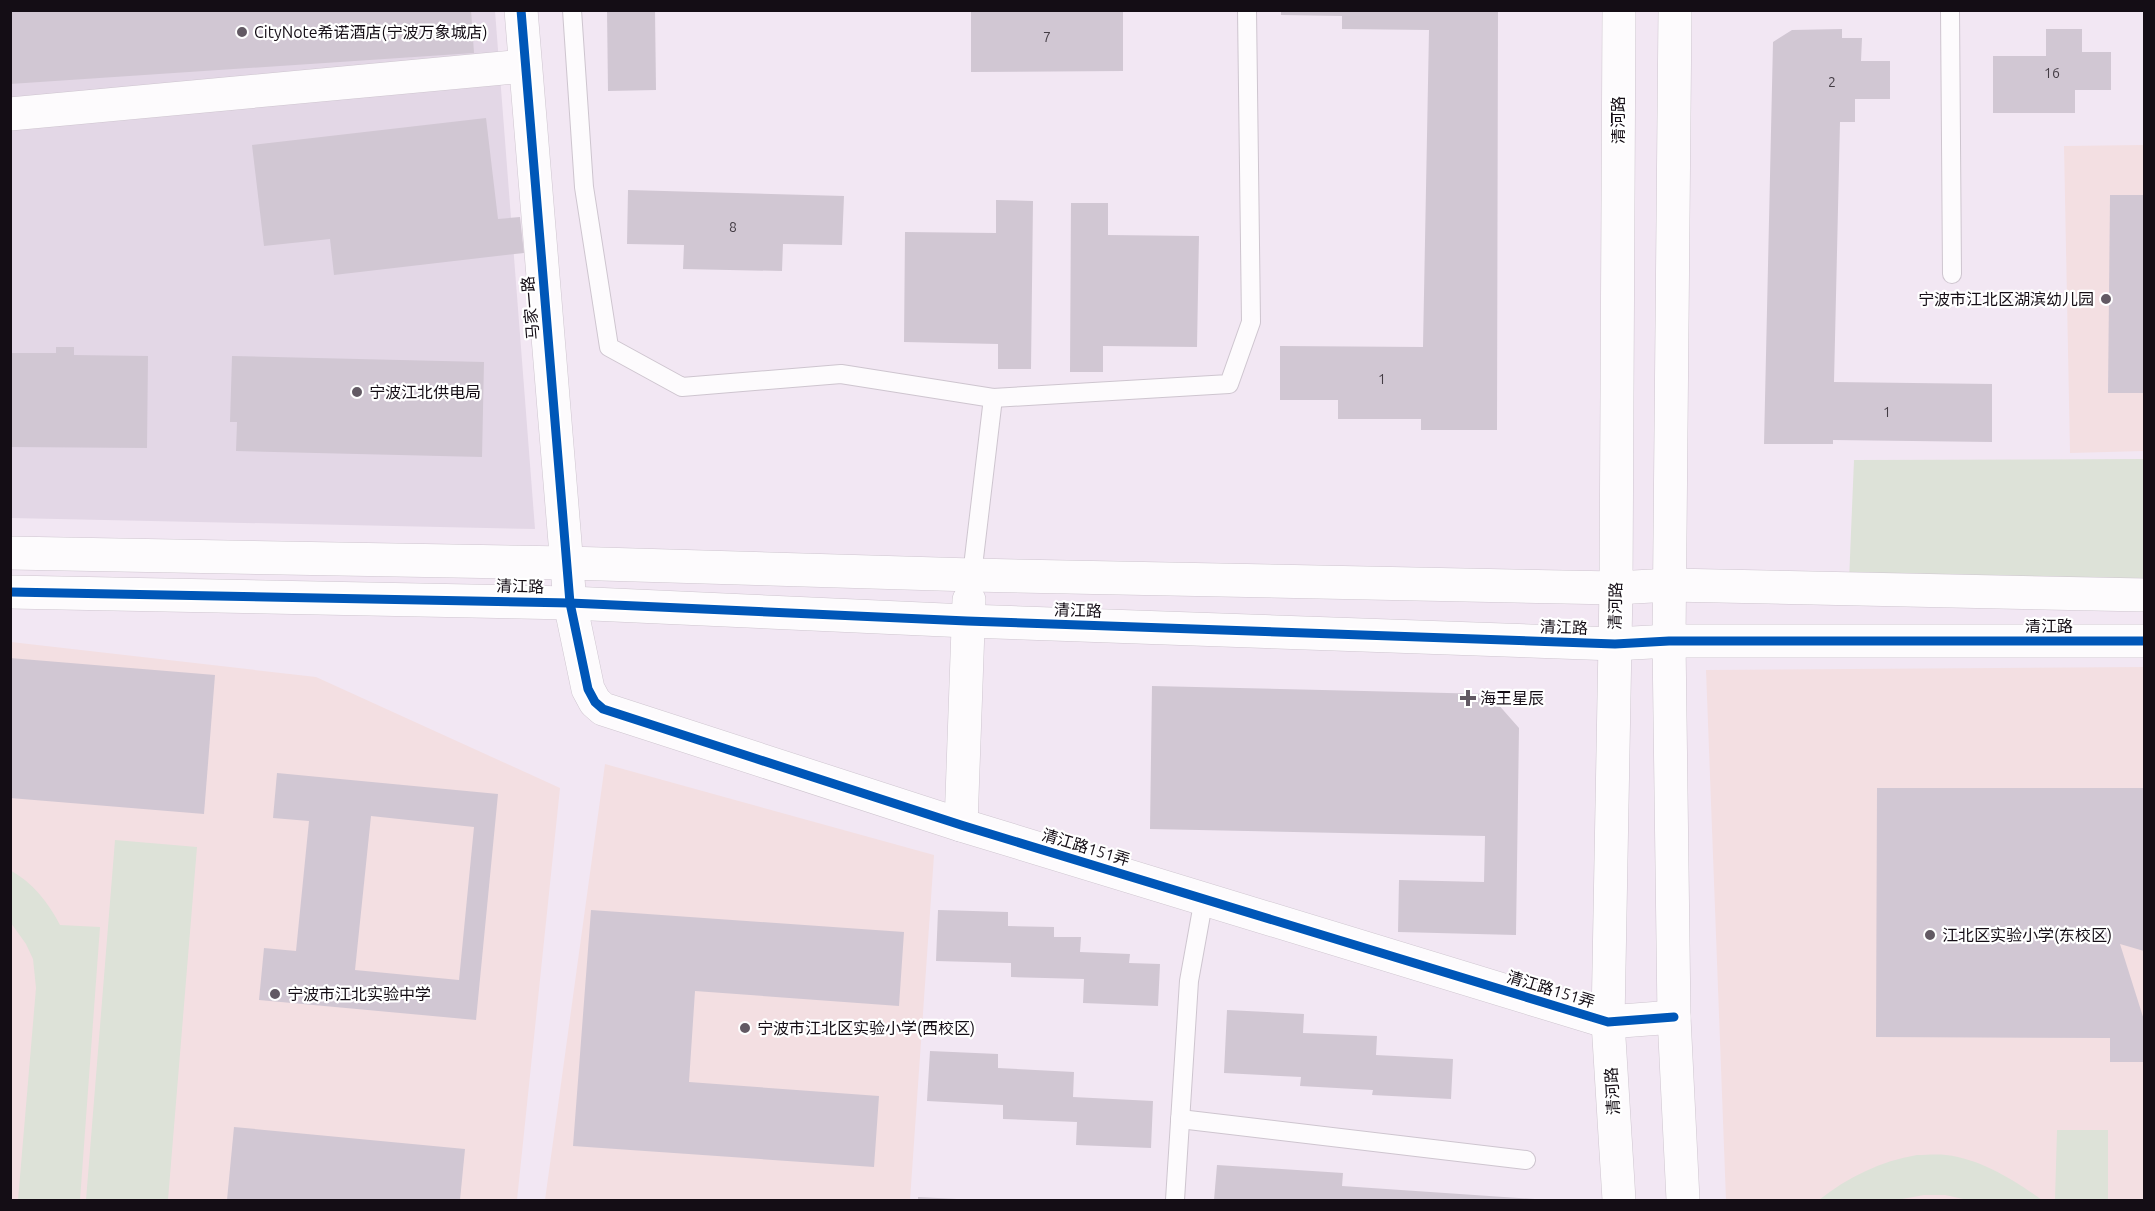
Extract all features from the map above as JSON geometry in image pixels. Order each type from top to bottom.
[{"type":"street","name":"马家一路","points":[[521,10],[570,603]]},
{"type":"street","name":"清河路","points":[[1619,10],[1616,588],[1608,1023],[1619,1200]]},
{"type":"street","points":[[1675,10],[1670,640],[1674,1017],[1683,1200]]},
{"type":"street","points":[[10,114],[525,66]]},
{"type":"street","name":"清江路","points":[[10,553],[567,563],[1616,588],[1670,585],[2145,595]]},
{"type":"street","points":[[961,825],[967,621],[972,574]]},
{"type":"street","name":"清江路","points":[[10,592],[570,603],[967,621],[1615,644],[1670,640],[2145,641]]},
{"type":"street","name":"清江路151弄","points":[[570,603],[588,689],[595,702],[603,709],[961,825],[1608,1023],[1674,1017]]},
{"type":"lane","points":[[572,10],[584,187],[609,347],[682,387],[841,374],[993,398],[1229,384],[1251,322],[1247,10]]},
{"type":"lane","points":[[1950,10],[1952,274]]},
{"type":"lane","points":[[972,574],[993,398]]},
{"type":"lane","points":[[1175,1200],[1190,981],[1204,898]]},
{"type":"lane","points":[[1180,1119],[1526,1160]]},
{"type":"shaded area","points":[[11,11],[495,11],[535,529],[11,518]]},
{"type":"shaded area","name":"宁波市江北区湖滨幼儿园","points":[[2144,145],[2144,451],[2070,453],[2064,146]]},
{"type":"shaded area","points":[[2144,459],[2144,585],[1849,581],[1854,460]]},
{"type":"shaded area","name":"宁波市江北实验中学","points":[[11,642],[316,677],[560,788],[517,1200],[11,1200]]},
{"type":"shaded area","name":"江北区实验小学(东校区)","points":[[2144,667],[2144,1200],[1726,1200],[1706,670]]},
{"type":"shaded area","name":"宁波市江北区实验小学(西校区)","points":[[605,764],[934,855],[910,1200],[545,1200]]},
{"type":"shaded area","points":[[115,840],[197,847],[168,1200],[86,1200]]},
{"type":"shaded area","points":[[10,870],[39,894],[60,925],[100,927],[80,1200],[18,1200],[36,988],[33,959],[26,944],[11,923]]},
{"type":"shaded area","points":[[2057,1130],[2108,1130],[2108,1200],[2055,1200]]},
{"type":"shaded area","points":[[1917,1155],[1946,1155],[1972,1161],[2009,1178],[2042,1200],[1968,1200],[1945,1195],[1924,1195],[1897,1200],[1819,1200],[1841,1184],[1865,1171],[1891,1161]]},
{"type":"building","name":"CityNote希诺酒店(宁波万象城店)","points":[[10,10],[471,10],[474,53],[10,84]]},
{"type":"building","points":[[607,10],[655,10],[656,90],[608,91]]},
{"type":"building","points":[[971,10],[1123,10],[1123,71],[971,72]]},
{"type":"building","points":[[1281,10],[1498,10],[1497,430],[1421,430],[1421,419],[1338,419],[1338,400],[1280,400],[1280,346],[1423,347],[1429,30],[1342,29],[1342,16],[1281,15]]},
{"type":"building","points":[[1842,29],[1842,38],[1862,38],[1861,61],[1890,61],[1890,99],[1855,99],[1855,122],[1840,122],[1834,382],[1992,384],[1992,442],[1833,440],[1833,444],[1764,444],[1773,42],[1792,30]]},
{"type":"building","points":[[2046,29],[2082,29],[2082,52],[2111,52],[2111,90],[2075,90],[2075,113],[1993,113],[1993,56],[2046,56]]},
{"type":"building","points":[[486,118],[498,219],[520,217],[524,253],[334,275],[330,239],[264,246],[252,145]]},
{"type":"building","points":[[628,190],[844,196],[842,245],[783,244],[782,271],[683,269],[684,245],[627,244]]},
{"type":"building","points":[[2110,195],[2144,195],[2144,393],[2108,393]]},
{"type":"building","points":[[996,200],[1033,201],[1031,369],[998,369],[998,344],[904,342],[905,232],[996,233]]},
{"type":"building","points":[[1071,203],[1108,203],[1108,235],[1199,236],[1197,347],[1103,346],[1103,372],[1070,372]]},
{"type":"building","points":[[56,347],[74,347],[74,355],[148,356],[147,448],[10,447],[10,353],[56,353]]},
{"type":"building","name":"宁波江北供电局","points":[[232,356],[484,362],[482,457],[236,451],[237,422],[230,422]]},
{"type":"building","points":[[10,658],[215,675],[204,814],[10,798]]},
{"type":"building","points":[[1152,686],[1489,694],[1519,728],[1516,935],[1398,932],[1399,880],[1484,882],[1485,836],[1150,829]]},
{"type":"building","points":[[277,773],[498,794],[476,1020],[259,1000],[264,948],[296,951],[309,821],[273,818]],"holes":[[[371,816],[474,827],[459,980],[355,970]]]},
{"type":"building","points":[[1877,788],[2144,788],[2144,951],[2120,944],[2144,1020],[2144,1062],[2110,1062],[2110,1038],[1876,1037]]},
{"type":"building","points":[[591,910],[904,932],[899,1006],[695,991],[689,1082],[879,1096],[874,1167],[573,1146]]},
{"type":"building","points":[[938,910],[1008,912],[1008,926],[1054,927],[1054,937],[1081,937],[1080,952],[1130,954],[1129,963],[1160,964],[1158,1006],[1083,1003],[1084,979],[1011,977],[1011,963],[936,961]]},
{"type":"building","points":[[1227,1010],[1304,1014],[1303,1033],[1377,1036],[1376,1055],[1453,1059],[1451,1099],[1372,1095],[1373,1090],[1300,1086],[1301,1077],[1224,1073]]},
{"type":"building","points":[[930,1051],[998,1054],[998,1068],[1074,1072],[1073,1097],[1153,1101],[1151,1148],[1076,1145],[1077,1122],[1003,1119],[1003,1105],[927,1101]]},
{"type":"building","points":[[234,1127],[465,1149],[460,1200],[227,1200]]},
{"type":"building","points":[[1217,1165],[1343,1173],[1342,1186],[1535,1199],[1214,1200]]},
{"type":"building","points":[[918,1197],[957,1199],[957,1200],[918,1200]]},
{"type":"cycle path","points":[[521,10],[570,603],[588,689],[595,702],[603,709],[961,825],[1608,1022],[1674,1017]]},
{"type":"cycle path","points":[[10,592],[570,603],[967,621],[1615,644],[1669,641],[2144,641]]},
{"type":"place","name":"CityNote希诺酒店(宁波万象城店)","points":[[242,32]]},
{"type":"place","name":"宁波市江北区湖滨幼儿园","points":[[2106,299]]},
{"type":"place","name":"宁波江北供电局","points":[[357,392]]},
{"type":"place","name":"海王星辰","points":[[1468,698]]},
{"type":"place","name":"江北区实验小学(东校区)","points":[[1930,935]]},
{"type":"place","name":"宁波市江北实验中学","points":[[275,994]]},
{"type":"place","name":"宁波市江北区实验小学(西校区)","points":[[745,1028]]}]
